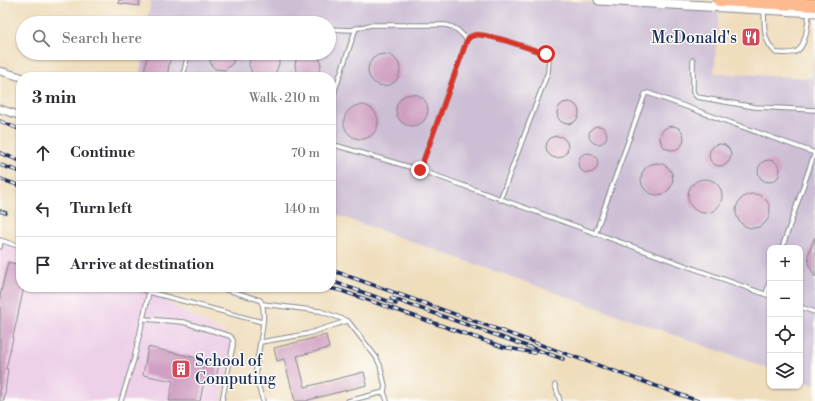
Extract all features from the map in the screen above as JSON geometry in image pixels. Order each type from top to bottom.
[{"type":"highway","points":[[719,0],[764,6],[813,9]]},
{"type":"street","points":[[599,0],[764,6]]},
{"type":"street","points":[[0,71],[16,76]]},
{"type":"street","points":[[0,108],[16,114]]},
{"type":"lane","points":[[764,6],[765,32],[768,45],[776,53],[789,54],[797,52],[802,46],[813,9]]},
{"type":"lane","points":[[336,29],[350,30],[370,25],[446,25],[453,26],[467,40]]},
{"type":"lane","points":[[336,87],[356,28]]},
{"type":"lane","points":[[420,170],[467,40],[470,36],[487,36],[546,54],[549,58],[548,72],[500,200]]},
{"type":"lane","points":[[185,72],[187,60]]},
{"type":"lane","points":[[693,60],[692,92],[697,97],[755,107],[815,110]]},
{"type":"lane","points":[[595,234],[645,94],[648,92],[815,152],[783,245]]},
{"type":"lane","points":[[336,145],[420,170],[500,200],[766,294],[767,291]]},
{"type":"lane","points":[[0,247],[0,241],[16,246]]},
{"type":"lane","points":[[121,401],[144,319],[149,292],[262,322]]},
{"type":"lane","points":[[234,292],[260,300],[263,304],[264,310],[261,342],[256,373],[263,401]]},
{"type":"lane","points":[[263,304],[320,311],[348,321],[376,357],[380,365],[385,386],[384,392],[387,401]]},
{"type":"lane","points":[[803,308],[815,312]]},
{"type":"lane","points":[[144,319],[183,322],[230,336],[233,340],[233,345],[222,401]]},
{"type":"lane","points":[[261,342],[307,334],[348,321]]},
{"type":"lane","points":[[555,385],[560,401]]},
{"type":"lane","points":[[348,401],[384,392]]},
{"type":"shaded area","points":[[151,0],[547,0],[719,10],[714,73],[812,78],[815,48],[815,385],[803,381],[803,245],[767,245],[767,368],[336,215],[336,72],[140,72],[142,60],[336,60],[336,16],[148,16]]},
{"type":"shaded area","points":[[0,240],[16,245],[16,292],[149,292],[225,334],[233,340],[221,401],[0,401]]},
{"type":"building","points":[[119,0],[140,0],[139,6],[118,3]]},
{"type":"building","points":[[381,54],[387,54],[396,58],[400,70],[396,82],[387,86],[381,86],[372,82],[368,73],[368,67],[372,58]]},
{"type":"building","points":[[147,60],[170,60],[168,72],[144,72]]},
{"type":"building","points":[[234,60],[233,63],[225,70],[215,69],[210,61]]},
{"type":"building","points":[[250,60],[279,60],[276,72],[252,72],[249,65]]},
{"type":"building","points":[[296,60],[320,60],[321,65],[318,72],[298,72],[296,70]]},
{"type":"building","points":[[412,94],[421,97],[425,101],[428,110],[425,119],[421,123],[412,126],[403,123],[399,119],[396,110],[399,101],[403,97]]},
{"type":"building","points":[[568,102],[576,105],[579,113],[576,121],[568,124],[560,121],[557,113],[560,105]]},
{"type":"building","points":[[358,105],[364,105],[373,110],[377,116],[377,128],[373,134],[364,139],[358,139],[349,134],[344,125],[344,119],[349,110]]},
{"type":"building","points":[[598,126],[602,127],[606,131],[606,139],[602,143],[598,144],[594,143],[590,139],[589,135],[590,131],[594,127]]},
{"type":"building","points":[[672,126],[680,130],[684,138],[680,146],[672,150],[664,146],[660,138],[664,130]]},
{"type":"building","points":[[557,136],[565,139],[568,147],[565,155],[557,158],[549,155],[546,147],[549,139]]},
{"type":"building","points":[[720,144],[728,147],[731,155],[728,163],[720,166],[712,163],[709,155],[712,147]]},
{"type":"building","points":[[588,153],[595,156],[598,163],[595,170],[588,173],[581,170],[578,163],[581,156]]},
{"type":"building","points":[[769,160],[777,163],[780,171],[777,179],[769,182],[761,179],[758,171],[761,163]]},
{"type":"building","points":[[654,163],[660,163],[669,167],[673,179],[669,191],[660,195],[654,195],[645,191],[641,182],[641,176],[645,167]]},
{"type":"building","points":[[702,179],[708,179],[717,184],[721,190],[721,202],[717,208],[708,213],[702,213],[693,208],[688,199],[688,193],[693,184]]},
{"type":"building","points":[[753,194],[765,199],[770,211],[765,223],[753,228],[741,223],[736,211],[741,199]]},
{"type":"building","points":[[815,237],[815,277],[809,265],[808,255]]},
{"type":"building","points":[[8,262],[16,264],[16,292],[23,292],[6,369],[8,369],[4,401],[0,401],[0,296]]},
{"type":"building","points":[[326,335],[329,348],[297,356],[305,387],[364,372],[367,385],[308,401],[295,401],[284,359],[277,361],[274,348]]},
{"type":"building","name":"School of Computing","points":[[148,347],[219,363],[215,384],[204,381],[200,401],[169,401],[173,381],[143,375]]},
{"type":"railway","points":[[0,121],[16,128]]},
{"type":"railway","points":[[0,153],[16,159]]},
{"type":"railway","points":[[0,165],[16,170]]},
{"type":"railway","points":[[0,179],[16,184]]},
{"type":"railway","points":[[0,211],[6,213]]},
{"type":"railway","points":[[336,272],[698,401]]},
{"type":"railway","points":[[336,283],[396,304]]},
{"type":"railway","points":[[336,290],[503,347],[535,353]]},
{"type":"railway","points":[[391,298],[563,359]]},
{"type":"place","name":"McDonald's","points":[[751,37]]},
{"type":"place","name":"School of Computing","points":[[181,369]]},
{"type":"route","points":[[420,170],[467,40],[470,36],[487,36],[546,54]]}]
